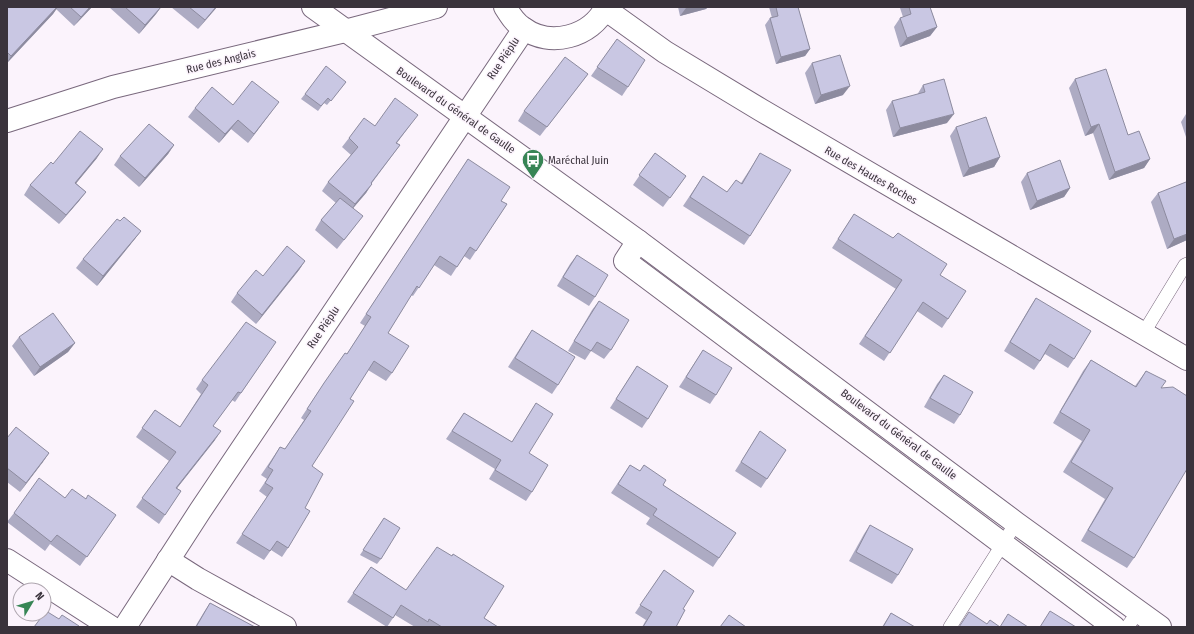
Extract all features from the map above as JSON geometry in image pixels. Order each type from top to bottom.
[{"type":"street","name":"Boulevard du Général de Gaulle","points":[[312,7],[638,241],[837,388],[1016,522],[1133,619],[1160,627]]},
{"type":"street","name":"Rue des Anglais","points":[[7,121],[113,87],[345,31],[436,7]]},
{"type":"street","points":[[505,7],[512,18],[524,29],[538,36],[553,39],[569,37],[583,31],[596,22],[606,8]]},
{"type":"street","name":"Rue des Hautes Roches","points":[[606,8],[665,52],[754,106],[1187,359]]},
{"type":"street","name":"Rue Piéplu","points":[[125,627],[464,115],[524,29]]},
{"type":"street","points":[[638,241],[625,261],[1114,627]]},
{"type":"street","points":[[7,560],[111,627]]},
{"type":"street","points":[[168,560],[198,579],[284,627]]},
{"type":"lane","points":[[1143,334],[1185,264],[1187,264]]},
{"type":"lane","points":[[822,409],[837,388]]},
{"type":"lane","points":[[950,627],[1016,522]]},
{"type":"building","points":[[7,7],[57,7],[11,56],[7,52]]},
{"type":"building","points":[[70,7],[90,7],[81,17]]},
{"type":"building","points":[[125,7],[161,7],[145,25]]},
{"type":"building","points":[[189,7],[216,7],[205,20]]},
{"type":"building","points":[[776,7],[798,7],[810,49],[781,57],[770,18],[778,16]]},
{"type":"building","points":[[909,7],[930,7],[937,27],[907,38],[900,18],[911,14]]},
{"type":"building","points":[[617,39],[645,60],[628,87],[597,67]]},
{"type":"building","points":[[840,55],[850,86],[821,95],[812,63]]},
{"type":"building","points":[[565,57],[588,74],[547,127],[524,111]]},
{"type":"building","points":[[326,66],[346,82],[331,101],[328,98],[321,106],[305,94]]},
{"type":"building","points":[[1106,69],[1128,135],[1139,131],[1150,159],[1115,172],[1099,124],[1091,127],[1075,79]]},
{"type":"building","points":[[944,79],[954,114],[900,128],[892,101],[925,92],[923,85]]},
{"type":"building","points":[[252,81],[279,102],[254,134],[238,120],[225,134],[195,108],[212,87],[233,105]]},
{"type":"building","points":[[395,98],[418,115],[396,143],[400,145],[371,183],[372,184],[355,204],[328,182],[358,147],[349,138],[364,118],[375,126]]},
{"type":"building","points":[[986,117],[1000,157],[969,168],[956,127]]},
{"type":"building","points":[[149,124],[174,145],[145,178],[120,156]]},
{"type":"building","points":[[80,131],[103,149],[75,183],[86,192],[66,215],[30,185],[51,162],[53,164]]},
{"type":"building","points":[[655,153],[686,176],[670,198],[639,175]]},
{"type":"building","points":[[760,153],[791,170],[750,236],[690,197],[703,176],[727,192],[736,180],[742,184]]},
{"type":"building","points":[[468,159],[510,187],[501,201],[507,204],[476,251],[470,247],[457,267],[440,256],[419,288],[417,286],[388,333],[409,346],[392,373],[374,361],[350,399],[354,401],[312,466],[323,474],[305,508],[310,511],[288,548],[277,541],[270,551],[242,534],[273,488],[265,483],[273,470],[268,467],[280,447],[285,449],[311,411],[307,409],[345,353],[347,354],[371,317],[366,314]]},
{"type":"building","points":[[1060,160],[1070,188],[1037,201],[1027,173]]},
{"type":"building","points":[[1186,182],[1187,234],[1174,239],[1158,193]]},
{"type":"building","points":[[340,198],[363,216],[344,240],[321,220]]},
{"type":"building","points":[[854,214],[893,238],[898,233],[947,264],[940,275],[966,291],[948,319],[923,302],[890,353],[865,336],[902,280],[838,239]]},
{"type":"building","points":[[124,217],[141,231],[103,276],[83,259],[117,219],[120,221]]},
{"type":"building","points":[[287,246],[305,261],[262,315],[237,293],[256,270],[263,276]]},
{"type":"building","points":[[577,255],[608,275],[595,297],[563,277]]},
{"type":"building","points":[[1036,298],[1091,331],[1074,359],[1050,344],[1040,361],[1010,342]]},
{"type":"building","points":[[599,301],[629,320],[611,350],[597,342],[591,351],[574,341]]},
{"type":"building","points":[[53,313],[75,343],[40,367],[19,337]]},
{"type":"building","points":[[246,322],[276,342],[241,393],[238,392],[213,426],[221,431],[176,488],[181,491],[165,515],[142,498],[176,452],[142,428],[155,410],[180,427],[208,385],[202,380]]},
{"type":"building","points":[[532,330],[575,357],[558,385],[515,358]]},
{"type":"building","points":[[703,350],[732,368],[716,395],[686,377]]},
{"type":"building","points":[[1091,360],[1136,387],[1146,371],[1166,381],[1161,388],[1173,387],[1187,396],[1187,469],[1134,558],[1088,530],[1113,488],[1071,462],[1090,430],[1060,412]]},
{"type":"building","points":[[637,366],[668,386],[648,419],[616,399]]},
{"type":"building","points":[[944,375],[973,392],[960,415],[930,398]]},
{"type":"building","points":[[536,403],[553,414],[529,453],[548,465],[532,492],[495,470],[501,460],[452,431],[464,413],[512,442]]},
{"type":"building","points":[[16,427],[49,453],[26,483],[7,468],[7,438]]},
{"type":"building","points":[[760,431],[786,450],[767,479],[741,462]]},
{"type":"building","points":[[630,465],[640,471],[644,465],[666,480],[663,485],[736,533],[719,558],[653,515],[657,509],[618,484]]},
{"type":"building","points":[[39,478],[65,498],[72,489],[86,499],[88,495],[116,515],[87,557],[57,535],[51,542],[14,513]]},
{"type":"building","points":[[384,518],[400,528],[381,559],[363,550]]},
{"type":"building","points":[[870,525],[913,549],[898,575],[856,552]]},
{"type":"building","points":[[437,547],[452,556],[453,554],[504,586],[484,618],[498,627],[442,627],[429,619],[428,622],[401,605],[393,618],[353,593],[371,567],[406,590]]},
{"type":"building","points":[[664,570],[694,591],[683,609],[685,610],[676,627],[643,627],[652,612],[640,605]]},
{"type":"building","points":[[210,603],[255,627],[196,627]]},
{"type":"building","points":[[1050,611],[1076,627],[1040,627]]},
{"type":"building","points":[[969,612],[987,624],[990,620],[1000,627],[959,627]]},
{"type":"building","points":[[891,613],[915,627],[883,627]]},
{"type":"building","points":[[1008,614],[1028,627],[1000,627]]},
{"type":"building","points":[[52,615],[59,619],[62,615],[79,626],[78,627],[34,627],[38,622],[52,622]]},
{"type":"building","points":[[729,615],[746,627],[720,627]]},
{"type":"place","name":"Maréchal Juin","points":[[533,180]]}]
